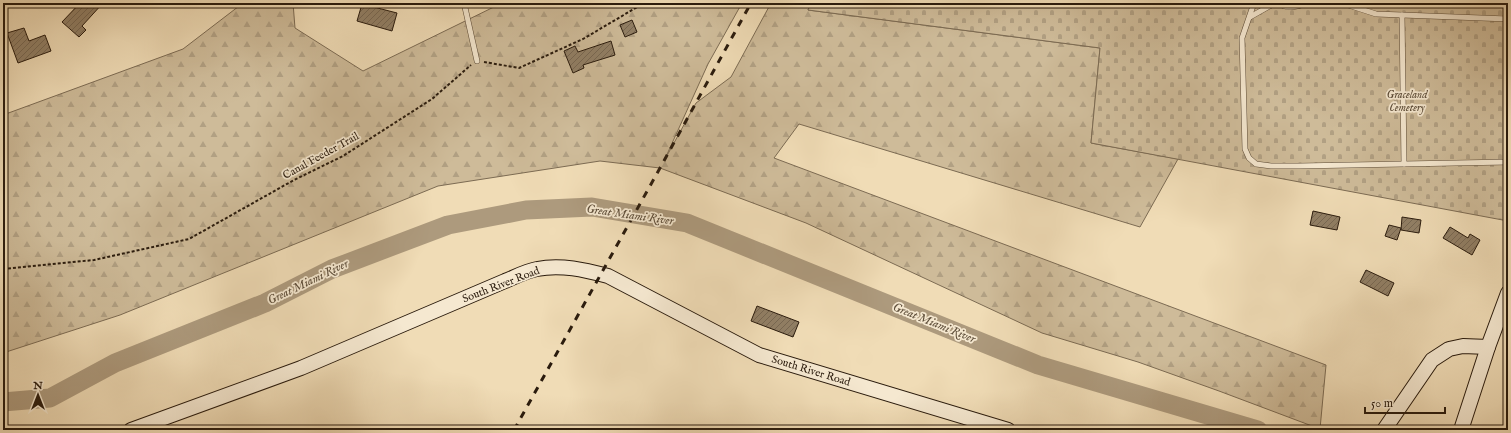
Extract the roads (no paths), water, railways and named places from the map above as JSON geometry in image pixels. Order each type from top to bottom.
[{"type":"street","name":"South River Road","points":[[131,430],[301,368],[505,280],[537,269],[560,267],[583,270],[608,276],[759,355],[1008,430]]},
{"type":"street","points":[[1461,430],[1488,347],[1508,293]]},
{"type":"street","points":[[1384,430],[1432,360],[1449,349],[1463,346],[1488,347]]},
{"type":"lane","points":[[464,3],[477,61]]},
{"type":"lane","points":[[1254,3],[1242,38],[1245,149],[1249,158],[1256,164],[1271,166],[1508,162]]},
{"type":"lane","points":[[1250,17],[1274,3]]},
{"type":"lane","points":[[1279,3],[1281,5],[1293,7],[1308,3],[1342,3],[1376,14],[1508,19]]},
{"type":"lane","points":[[1402,15],[1404,164]]},
{"type":"waterway","name":"Great Miami River","points":[[3,402],[50,398],[115,363],[265,303],[332,269],[448,225],[526,210],[592,207],[687,223],[1038,365],[1258,430]]},
{"type":"railway","points":[[514,430],[751,3]]},
{"type":"park label","name":"Graceland Cemetery","points":[[1407,101]]}]
